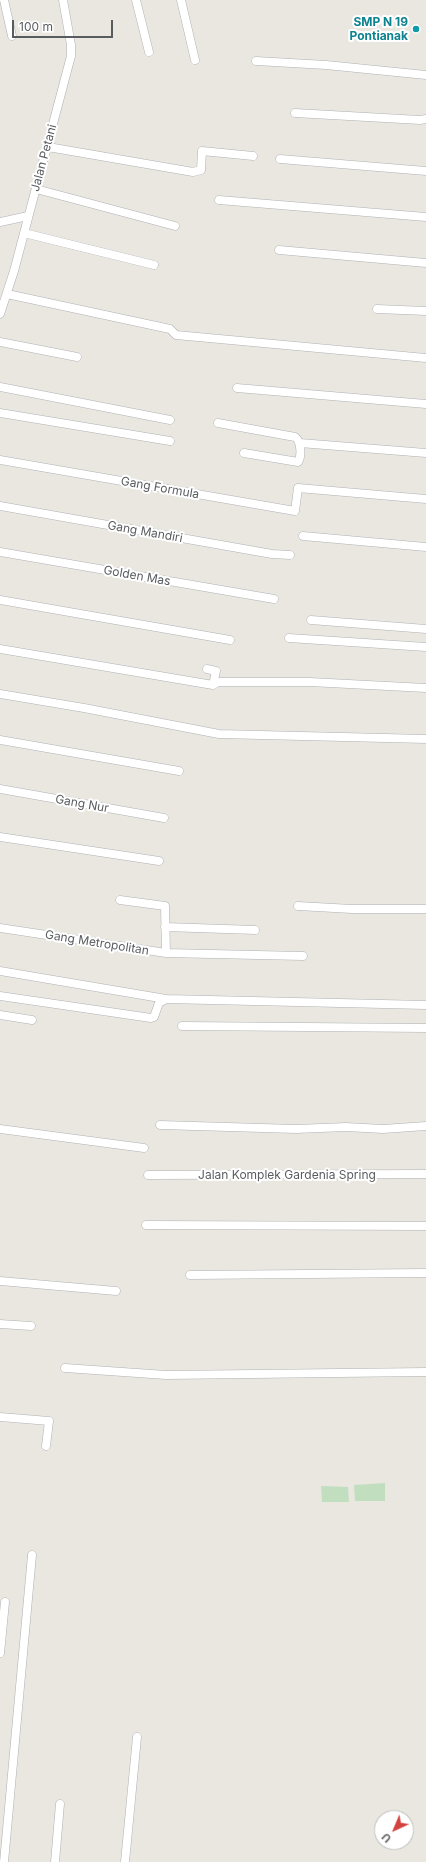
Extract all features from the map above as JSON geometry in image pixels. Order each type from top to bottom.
[{"type":"street","points":[[4,0],[12,36]]},
{"type":"street","name":"Jalan Petani","points":[[1,309],[14,271],[24,233],[23,217],[36,189],[71,56],[71,44],[63,0]]},
{"type":"street","points":[[136,0],[148,52]]},
{"type":"street","points":[[181,0],[195,60]]},
{"type":"street","points":[[256,61],[326,65],[426,75]]},
{"type":"street","points":[[295,113],[353,117],[426,119]]},
{"type":"street","points":[[48,147],[193,172],[201,170],[202,151],[253,156]]},
{"type":"street","points":[[280,159],[426,171]]},
{"type":"street","points":[[36,189],[175,226]]},
{"type":"street","points":[[219,200],[426,217]]},
{"type":"street","points":[[0,222],[23,217]]},
{"type":"street","points":[[24,233],[154,265]]},
{"type":"street","points":[[279,250],[426,263]]},
{"type":"street","points":[[7,294],[170,329],[176,335],[426,358]]},
{"type":"street","points":[[377,309],[426,311]]},
{"type":"street","points":[[0,342],[77,357]]},
{"type":"street","points":[[0,388],[170,420]]},
{"type":"street","points":[[237,388],[426,404]]},
{"type":"street","points":[[0,413],[170,441]]},
{"type":"street","points":[[218,423],[294,437],[300,443],[426,453]]},
{"type":"street","points":[[244,453],[298,462],[300,459],[300,443]]},
{"type":"street","name":"Gang Formula","points":[[0,460],[295,511],[298,488],[426,499]]},
{"type":"street","name":"Gang Mandiri","points":[[0,506],[265,553],[290,555]]},
{"type":"street","points":[[303,536],[426,547]]},
{"type":"street","name":"Golden Mas","points":[[0,552],[274,599]]},
{"type":"street","points":[[0,600],[230,640]]},
{"type":"street","points":[[311,620],[426,629]]},
{"type":"street","points":[[289,638],[426,647]]},
{"type":"street","points":[[0,649],[194,685],[213,685],[218,682],[310,682],[426,688]]},
{"type":"street","points":[[207,668],[216,670],[213,685]]},
{"type":"street","points":[[0,694],[84,708],[219,734],[426,739]]},
{"type":"street","points":[[0,740],[179,771]]},
{"type":"street","name":"Gang Nur","points":[[0,789],[164,818]]},
{"type":"street","points":[[0,837],[159,861]]},
{"type":"street","points":[[120,900],[165,906],[166,953]]},
{"type":"street","points":[[298,906],[352,909],[426,909]]},
{"type":"street","points":[[165,927],[255,930]]},
{"type":"street","name":"Gang Metropolitan","points":[[0,928],[166,953],[302,956]]},
{"type":"street","points":[[0,971],[166,999],[426,1005]]},
{"type":"street","points":[[0,996],[151,1018],[154,1017],[157,1012],[159,1003],[166,999]]},
{"type":"street","points":[[0,1015],[32,1020]]},
{"type":"street","points":[[182,1026],[426,1028]]},
{"type":"street","points":[[160,1125],[296,1129],[346,1127],[383,1129],[426,1126]]},
{"type":"street","points":[[0,1129],[144,1148]]},
{"type":"street","name":"Jalan Komplek Gardenia Spring","points":[[148,1175],[426,1174]]},
{"type":"street","points":[[146,1225],[426,1226]]},
{"type":"street","points":[[190,1275],[426,1273]]},
{"type":"street","points":[[0,1281],[116,1291]]},
{"type":"street","points":[[0,1324],[32,1326]]},
{"type":"street","points":[[65,1368],[166,1375],[426,1372]]},
{"type":"street","points":[[0,1418],[49,1421],[46,1446]]},
{"type":"street","points":[[4,1862],[32,1556]]},
{"type":"street","points":[[0,1653],[5,1602]]},
{"type":"street","points":[[124,1862],[137,1737]]},
{"type":"street","points":[[55,1862],[60,1804]]},
{"type":"green space","points":[[385,1483],[385,1501],[355,1501],[354,1485]]},
{"type":"green space","points":[[321,1486],[348,1487],[349,1502],[322,1502]]},
{"type":"place","name":"SMP N 19 Pontianak","points":[[416,29]]}]
